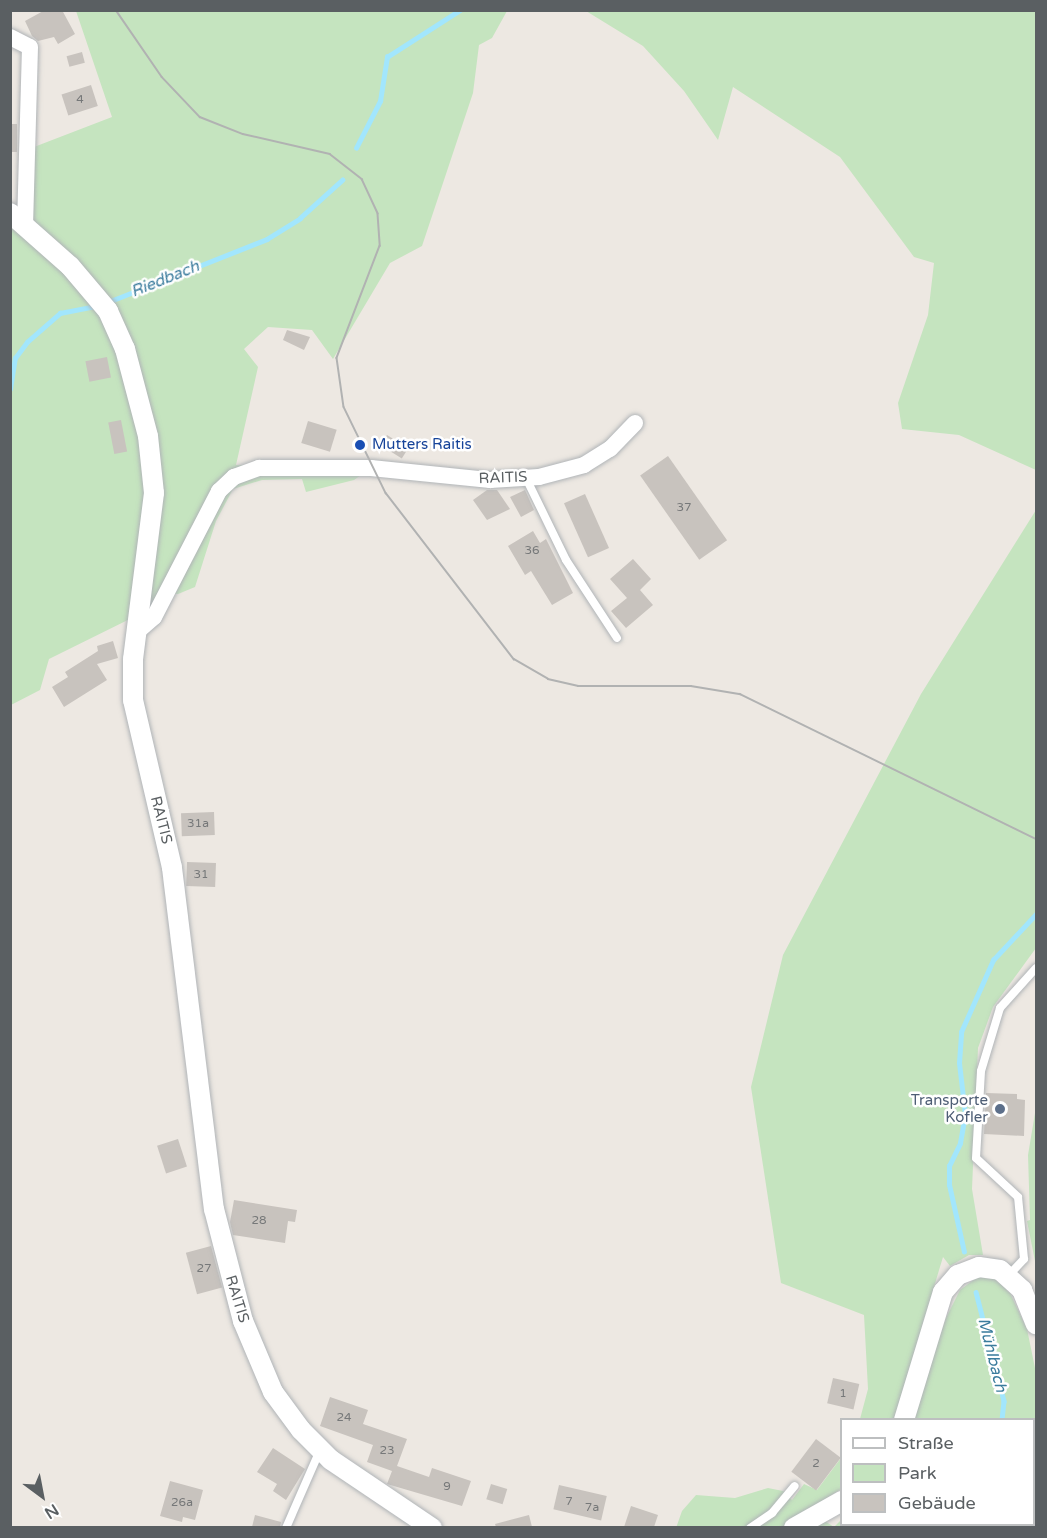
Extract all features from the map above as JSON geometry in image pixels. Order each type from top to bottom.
[{"type":"street","points":[[10,38],[30,47],[18,220],[70,266],[102,303],[123,342],[135,381],[151,455],[154,493],[138,631]]},
{"type":"street","name":"RAITIS","points":[[432,1527],[320,1450],[281,1405],[260,1365],[229,1276],[217,1220],[173,874],[133,700],[131,674],[138,631],[154,617],[219,491],[234,477],[259,468],[370,468],[490,480],[526,478],[584,465],[610,449],[635,423]]},
{"type":"street","points":[[904,1418],[948,1282],[979,1267],[990,1266],[1009,1275],[1022,1290],[1036,1324]]},
{"type":"street","points":[[794,1527],[840,1502]]},
{"type":"lane","points":[[526,478],[566,560],[617,638]]},
{"type":"lane","points":[[1009,1275],[1024,1259],[1018,1197],[976,1158],[981,1071],[1000,1008],[1036,968]]},
{"type":"lane","points":[[286,1527],[320,1450]]},
{"type":"lane","points":[[750,1527],[772,1513],[795,1486]]},
{"type":"green space","points":[[76,11],[507,11],[492,38],[479,45],[473,93],[422,246],[390,263],[333,359],[312,330],[268,327],[244,349],[258,367],[236,465],[364,473],[354,480],[306,492],[302,479],[262,480],[233,489],[216,521],[195,587],[178,594],[159,593],[148,610],[49,659],[40,690],[11,705],[10,224],[32,242],[34,147],[112,117]]},
{"type":"green space","points":[[586,11],[1036,11],[1036,470],[959,435],[902,429],[898,403],[928,315],[934,263],[914,257],[840,157],[733,87],[718,140],[684,91],[643,46]]},
{"type":"green space","points":[[1036,510],[1036,948],[993,1007],[978,1048],[972,1189],[983,1255],[969,1255],[950,1266],[943,1257],[894,1418],[860,1418],[868,1389],[864,1315],[781,1283],[751,1087],[783,955],[921,694]]},
{"type":"green space","points":[[1036,1107],[1036,1266],[1027,1221],[1030,1220],[1028,1155]]},
{"type":"green space","points":[[979,1276],[995,1279],[1010,1293],[1027,1329],[1036,1373],[1036,1527],[676,1528],[682,1511],[696,1495],[735,1498],[768,1488],[783,1491],[792,1500],[804,1484],[817,1490],[840,1459],[840,1490],[808,1510],[834,1527],[840,1521],[840,1526],[1035,1526],[1035,1418],[912,1418],[946,1318],[960,1290]]},
{"type":"building","points":[[45,10],[62,10],[75,34],[58,44],[54,37],[38,41],[32,36],[25,21]]},
{"type":"building","points":[[82,52],[85,63],[69,67],[67,56]]},
{"type":"building","points":[[91,85],[98,106],[68,116],[62,95]]},
{"type":"building","points":[[10,124],[17,124],[17,152],[10,152]]},
{"type":"building","points":[[287,330],[310,337],[304,350],[283,340]]},
{"type":"building","points":[[107,357],[111,378],[89,382],[85,361]]},
{"type":"building","points":[[121,420],[127,451],[114,454],[108,422]]},
{"type":"building","points":[[308,421],[337,430],[330,452],[301,443]]},
{"type":"building","points":[[387,435],[408,448],[402,458],[381,445]]},
{"type":"building","points":[[668,456],[727,540],[699,560],[640,476]]},
{"type":"building","points":[[487,490],[497,490],[510,509],[487,520],[473,500]]},
{"type":"building","points":[[525,490],[534,510],[521,517],[510,497]]},
{"type":"building","points":[[585,494],[609,548],[588,557],[564,503]]},
{"type":"building","points":[[533,531],[540,543],[546,539],[573,593],[552,605],[531,571],[525,575],[508,546]]},
{"type":"building","points":[[633,559],[651,579],[640,590],[653,605],[626,628],[611,611],[627,598],[610,579]]},
{"type":"building","points":[[113,641],[118,658],[97,664],[107,680],[64,707],[52,687],[68,677],[65,672],[98,651],[97,646]]},
{"type":"building","points":[[214,812],[215,835],[182,836],[181,813]]},
{"type":"building","points":[[187,862],[216,863],[215,887],[186,886]]},
{"type":"building","points":[[986,1093],[1017,1094],[1017,1099],[1025,1100],[1024,1136],[984,1134]]},
{"type":"building","points":[[178,1139],[187,1167],[166,1173],[157,1146]]},
{"type":"building","points":[[234,1200],[297,1210],[295,1222],[288,1221],[285,1243],[233,1235],[230,1222]]},
{"type":"building","points":[[211,1246],[222,1288],[197,1294],[186,1253]]},
{"type":"building","points":[[833,1378],[859,1384],[853,1409],[827,1403]]},
{"type":"building","points":[[330,1397],[368,1410],[363,1424],[407,1439],[397,1466],[429,1477],[432,1468],[471,1481],[462,1506],[387,1484],[392,1471],[367,1462],[373,1445],[320,1426]]},
{"type":"building","points":[[816,1439],[840,1457],[816,1490],[791,1472]]},
{"type":"building","points":[[273,1448],[305,1469],[286,1500],[273,1491],[277,1484],[257,1472]]},
{"type":"building","points":[[170,1481],[203,1490],[195,1520],[183,1517],[182,1522],[160,1516]]},
{"type":"building","points":[[491,1484],[507,1489],[503,1504],[486,1499]]},
{"type":"building","points":[[559,1485],[607,1496],[601,1520],[553,1509]]},
{"type":"building","points":[[631,1506],[658,1515],[654,1527],[624,1527]]},
{"type":"building","points":[[255,1515],[281,1522],[280,1527],[252,1527]]},
{"type":"building","points":[[529,1515],[532,1527],[496,1527],[495,1524]]},
{"type":"waterway","name":"Riedbach","points":[[356,148],[380,101],[387,57],[460,10]]},
{"type":"waterway","name":"Riedbach","points":[[108,302],[267,239],[300,218],[342,180]]},
{"type":"waterway","name":"Riedbach","points":[[10,389],[15,358],[27,342],[60,313],[97,306]]},
{"type":"waterway","name":"Mühlbach","points":[[964,1252],[949,1185],[949,1166],[960,1143],[965,1115],[959,1063],[961,1032],[993,960],[1036,914]]},
{"type":"waterway","name":"Mühlbach","points":[[976,1292],[1004,1401],[1002,1418]]},
{"type":"tram line","points":[[116,10],[162,77],[200,117],[243,134],[330,154],[362,179],[378,214],[380,246],[337,358],[344,407],[386,493],[514,659],[548,679],[578,686],[691,686],[740,694],[1036,839]]},
{"type":"place","name":"Mutters Raitis","points":[[360,445]]},
{"type":"place","name":"Transporte Kofler","points":[[1000,1109]]}]
